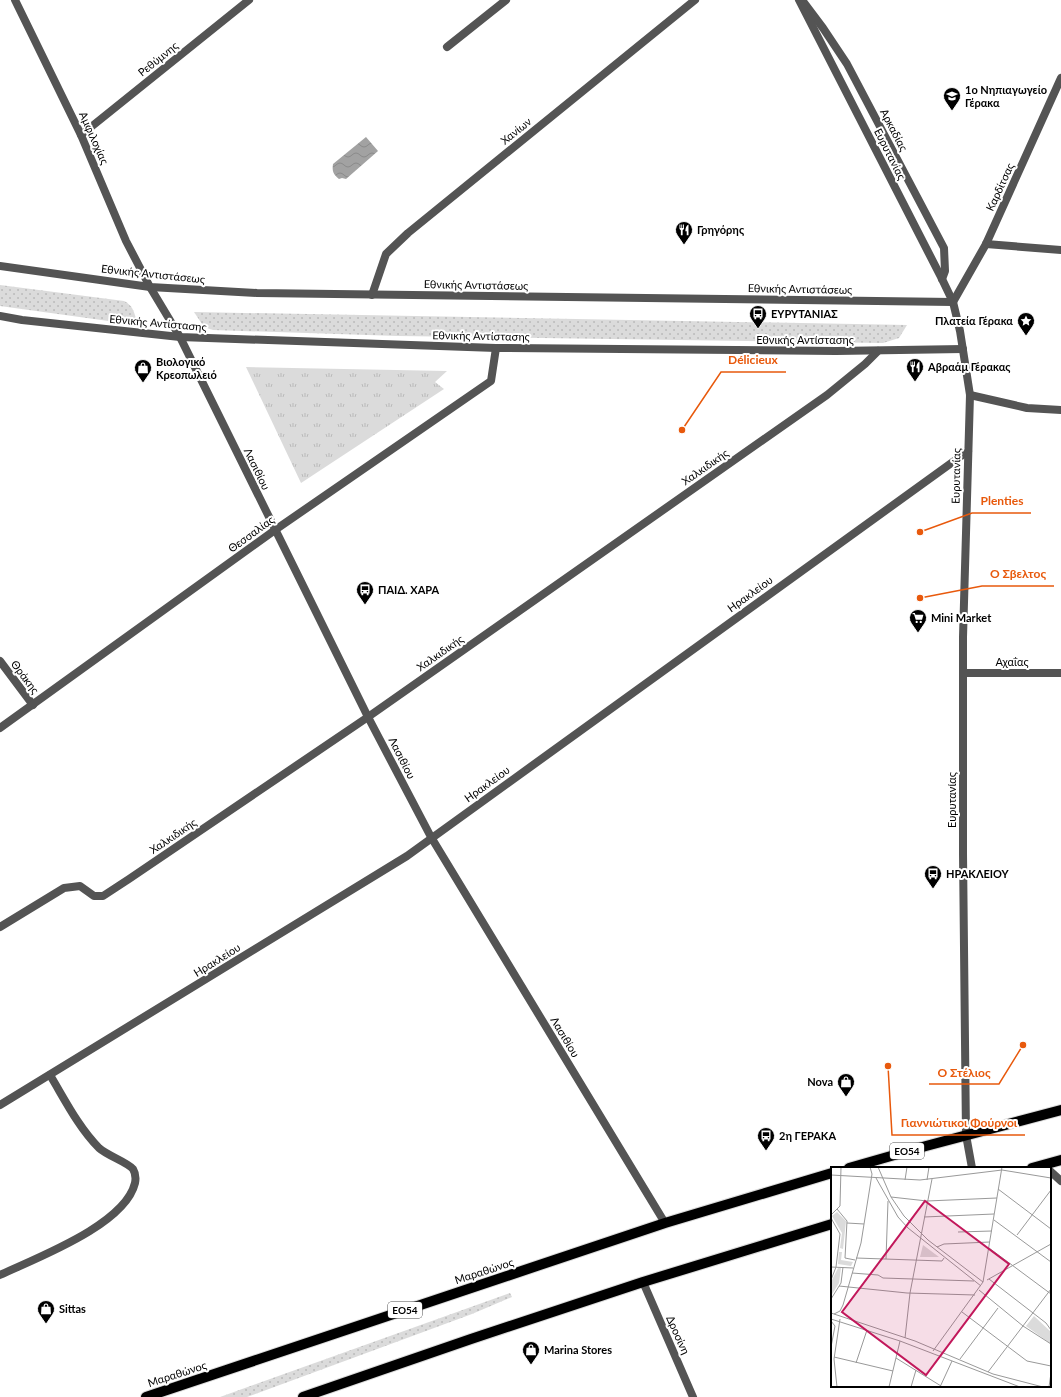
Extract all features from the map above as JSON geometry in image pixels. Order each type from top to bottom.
[{"type":"main road","name":"ΕΟ54","points":[[853,1167],[1061,1110]]},
{"type":"main road","points":[[1048,1167],[1061,1160]]},
{"type":"main road","name":"Μαραθώνος","points":[[146,1397],[665,1223],[831,1173]]},
{"type":"main road","points":[[308,1396],[470,1339],[643,1282],[831,1224]]},
{"type":"street","name":"Αμφιλοχίας","points":[[15,0],[81,135],[126,241],[150,287]]},
{"type":"street","name":"Ρεθύμνης","points":[[81,135],[249,0]]},
{"type":"street","points":[[447,47],[506,0]]},
{"type":"street","name":"Χανίων","points":[[372,296],[386,254],[408,233],[695,0]]},
{"type":"street","name":"Ευρυτανίας","points":[[800,0],[953,302],[964,348],[970,395],[963,673],[963,862],[966,1135]]},
{"type":"street","name":"Αρκαδίας","points":[[800,0],[823,28],[847,64],[944,248],[945,271],[942,279]]},
{"type":"street","name":"Καρδίτσας","points":[[953,302],[986,244],[1061,78]]},
{"type":"street","points":[[986,244],[1061,250]]},
{"type":"street","name":"Εθνικής Αντιστάσεως","points":[[0,266],[150,287],[257,294],[953,302]]},
{"type":"street","name":"Λασιθίου","points":[[150,287],[180,337],[368,717],[431,838],[665,1223]]},
{"type":"street","name":"Εθνικής Αντίστασης","points":[[0,316],[22,320],[180,337],[496,348],[878,351],[964,348]]},
{"type":"street","name":"Θεσσαλίας","points":[[0,728],[275,530],[491,381],[496,348]]},
{"type":"street","name":"Χαλκιδικής","points":[[0,927],[64,888],[80,886],[94,896],[103,896],[368,717],[827,395],[865,364],[878,351]]},
{"type":"street","points":[[970,395],[1027,408],[1061,410]]},
{"type":"street","name":"Ηρακλείου","points":[[0,1105],[407,856],[968,451]]},
{"type":"street","name":"Θράκης","points":[[0,661],[33,705]]},
{"type":"street","name":"Αχαΐας","points":[[963,673],[1061,673]]},
{"type":"street","points":[[0,1275],[57,1248],[100,1225],[121,1208],[134,1189],[136,1177],[132,1168],[100,1149],[86,1133],[50,1075]]},
{"type":"street","points":[[966,1135],[972,1167]]},
{"type":"street","points":[[1051,1172],[1061,1181]]},
{"type":"street","name":"Δροσίνη","points":[[643,1282],[693,1397]]},
{"type":"green space","points":[[0,285],[124,301],[132,308],[136,319],[132,323],[123,323],[0,306]]},
{"type":"green space","points":[[194,312],[907,325],[899,338],[883,343],[398,336],[213,330],[204,327]]},
{"type":"green space","points":[[246,367],[447,371],[435,382],[444,389],[301,483]]},
{"type":"green space","points":[[510,1293],[512,1297],[472,1314],[247,1397],[220,1397]]},
{"type":"water","points":[[366,137],[378,151],[346,179],[339,179],[333,172],[333,164]]},
{"type":"place","name":"1ο Νηπιαγωγείο Γέρακα","points":[[952,111]]},
{"type":"place","name":"Γρηγόρης","points":[[684,245]]},
{"type":"place","name":"ΕΥΡΥΤΑΝΙΑΣ","points":[[758,329]]},
{"type":"place","name":"Πλατεία Γέρακα","points":[[1026,336]]},
{"type":"place","name":"Αβραάμ Γέρακας","points":[[915,382]]},
{"type":"place","name":"Βιολογικό Κρεοπωλειό","points":[[143,383]]},
{"type":"place","name":"Délicieux","points":[[682,430]]},
{"type":"place","name":"Plenties","points":[[920,532]]},
{"type":"place","name":"Ο Σβελτος","points":[[920,598]]},
{"type":"place","name":"ΠΑΙΔ. ΧΑΡΑ","points":[[365,605]]},
{"type":"place","name":"Mini Market","points":[[918,633]]},
{"type":"place","name":"ΗΡΑΚΛΕΙΟΥ","points":[[933,889]]},
{"type":"place","name":"Ο Στέλιος","points":[[1023,1045]]},
{"type":"place","name":"Γιαννιώτικοι Φούρνοι","points":[[888,1066]]},
{"type":"place","name":"Nova","points":[[846,1097]]},
{"type":"place","name":"2η ΓΕΡΑΚΑ","points":[[766,1151]]},
{"type":"place","name":"Sittas","points":[[46,1324]]},
{"type":"place","name":"Marina Stores","points":[[531,1365]]}]
